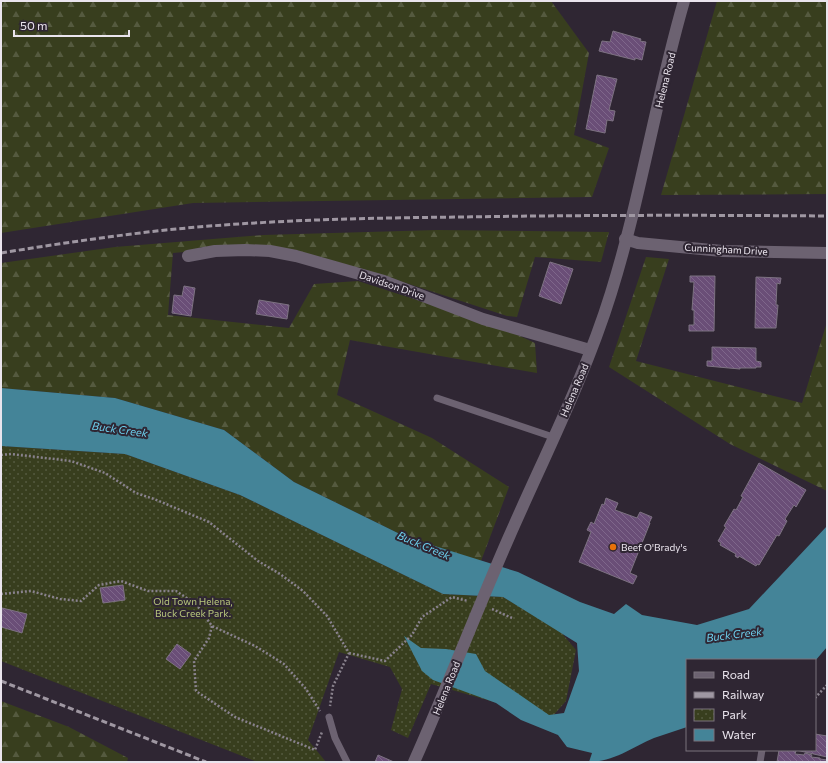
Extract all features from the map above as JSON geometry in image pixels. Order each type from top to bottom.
[{"type":"main road","name":"Helena Road","points":[[414,762],[590,350],[611,293],[684,1]]},
{"type":"main road","name":"Cunningham Drive","points":[[625,239],[638,243],[722,251],[827,253]]},
{"type":"main road","name":"Davidson Drive","points":[[188,256],[215,251],[245,250],[270,251],[296,256],[384,281],[483,319],[590,350]]},
{"type":"lane","points":[[437,398],[553,437]]},
{"type":"lane","points":[[328,717],[335,738],[347,762]]},
{"type":"lane","points":[[760,762],[762,751]]},
{"type":"path","points":[[1,455],[10,454],[70,461],[105,473],[136,493],[209,522],[258,561],[280,574],[303,591],[327,616],[349,653],[385,661],[412,635],[422,617],[452,597]]},
{"type":"path","points":[[1,594],[31,591],[60,599],[81,601],[99,585],[122,581],[148,591],[176,591],[196,604],[212,626],[255,646],[284,664],[306,689],[322,713],[328,717]]},
{"type":"path","points":[[212,626],[209,638],[194,661],[196,691],[235,717],[314,750],[328,717],[333,686],[349,653]]},
{"type":"path","points":[[816,697],[827,685]]},
{"type":"green space","points":[[1,1],[551,1],[589,53],[574,135],[609,148],[592,197],[193,203],[1,233]]},
{"type":"green space","points":[[717,1],[827,1],[827,194],[661,195]]},
{"type":"green space","points":[[437,230],[609,232],[601,262],[535,257],[517,317],[507,316],[363,269],[262,245],[173,253],[168,315],[289,328],[314,284],[358,281],[498,326],[535,343],[537,373],[350,340],[337,395],[432,438],[509,487],[481,561],[406,537],[294,482],[224,430],[115,398],[1,388],[1,263],[115,247],[263,235]]},
{"type":"green space","points":[[646,257],[669,259],[636,361],[802,403],[827,322],[827,491],[730,444],[609,367]]},
{"type":"green space","name":"Old Town Helena, Buck Creek Park.","points":[[1,446],[125,454],[240,495],[443,594],[503,597],[560,631],[576,650],[566,701],[551,718],[431,684],[408,738],[391,730],[402,689],[390,667],[339,652],[308,740],[326,762],[257,762],[1,661]]},
{"type":"green space","points":[[1,701],[69,727],[128,758],[127,762],[1,762]]},
{"type":"water","name":"Buck Creek","points":[[1,388],[115,398],[224,430],[294,482],[406,537],[518,572],[580,602],[614,614],[626,604],[642,615],[697,625],[749,609],[827,526],[827,647],[816,660],[686,659],[686,727],[654,738],[615,757],[606,760],[589,762],[592,753],[567,747],[558,735],[521,720],[496,703],[433,680],[422,671],[404,636],[421,648],[446,649],[476,654],[485,671],[549,715],[564,713],[579,671],[577,643],[503,597],[443,594],[240,495],[125,454],[1,446]]},
{"type":"building","points":[[613,31],[641,39],[640,41],[646,42],[642,60],[635,58],[635,60],[599,51],[602,41],[610,42]]},
{"type":"building","points":[[597,75],[617,79],[609,110],[615,111],[613,121],[607,120],[605,133],[586,129]]},
{"type":"building","points":[[550,262],[573,269],[561,304],[539,296]]},
{"type":"building","points":[[690,276],[715,276],[714,331],[689,331],[689,325],[694,325],[694,310],[692,310],[694,282],[690,282]]},
{"type":"building","points":[[756,277],[781,278],[780,284],[777,283],[776,305],[778,305],[776,328],[755,328]]},
{"type":"building","points":[[184,286],[195,288],[191,316],[172,313],[174,295],[182,296]]},
{"type":"building","points":[[259,300],[289,305],[287,319],[256,314]]},
{"type":"building","points":[[712,347],[756,348],[756,361],[761,362],[761,367],[740,369],[707,366],[707,361],[712,361]]},
{"type":"building","points":[[759,463],[806,490],[796,507],[794,505],[785,519],[787,521],[779,536],[777,535],[759,565],[757,564],[756,566],[739,556],[738,558],[735,556],[736,554],[720,545],[721,543],[718,541],[726,527],[724,526],[734,509],[736,510],[743,497],[741,496]]},
{"type":"building","name":"Beef O'Brady's","points":[[606,498],[618,503],[615,510],[637,518],[640,512],[652,517],[630,573],[637,576],[633,584],[579,562],[591,532],[587,530],[591,522],[594,524]]},
{"type":"building","points":[[123,585],[125,600],[103,603],[100,588]]},
{"type":"building","points":[[2,608],[27,614],[22,633],[1,627]]},
{"type":"building","points":[[177,644],[191,654],[180,669],[166,659]]},
{"type":"building","points":[[816,734],[827,736],[827,757],[800,751],[816,751]]},
{"type":"building","points":[[779,751],[796,751],[795,754],[804,755],[805,753],[812,755],[811,757],[827,760],[827,762],[777,762]]},
{"type":"building","points":[[378,755],[394,762],[375,762]]},
{"type":"railway","points":[[1,253],[84,240],[166,230],[314,220],[552,216],[827,216]]},
{"type":"railway","points":[[1,681],[206,762]]},
{"type":"place","name":"Beef O'Brady's","points":[[613,547]]}]
